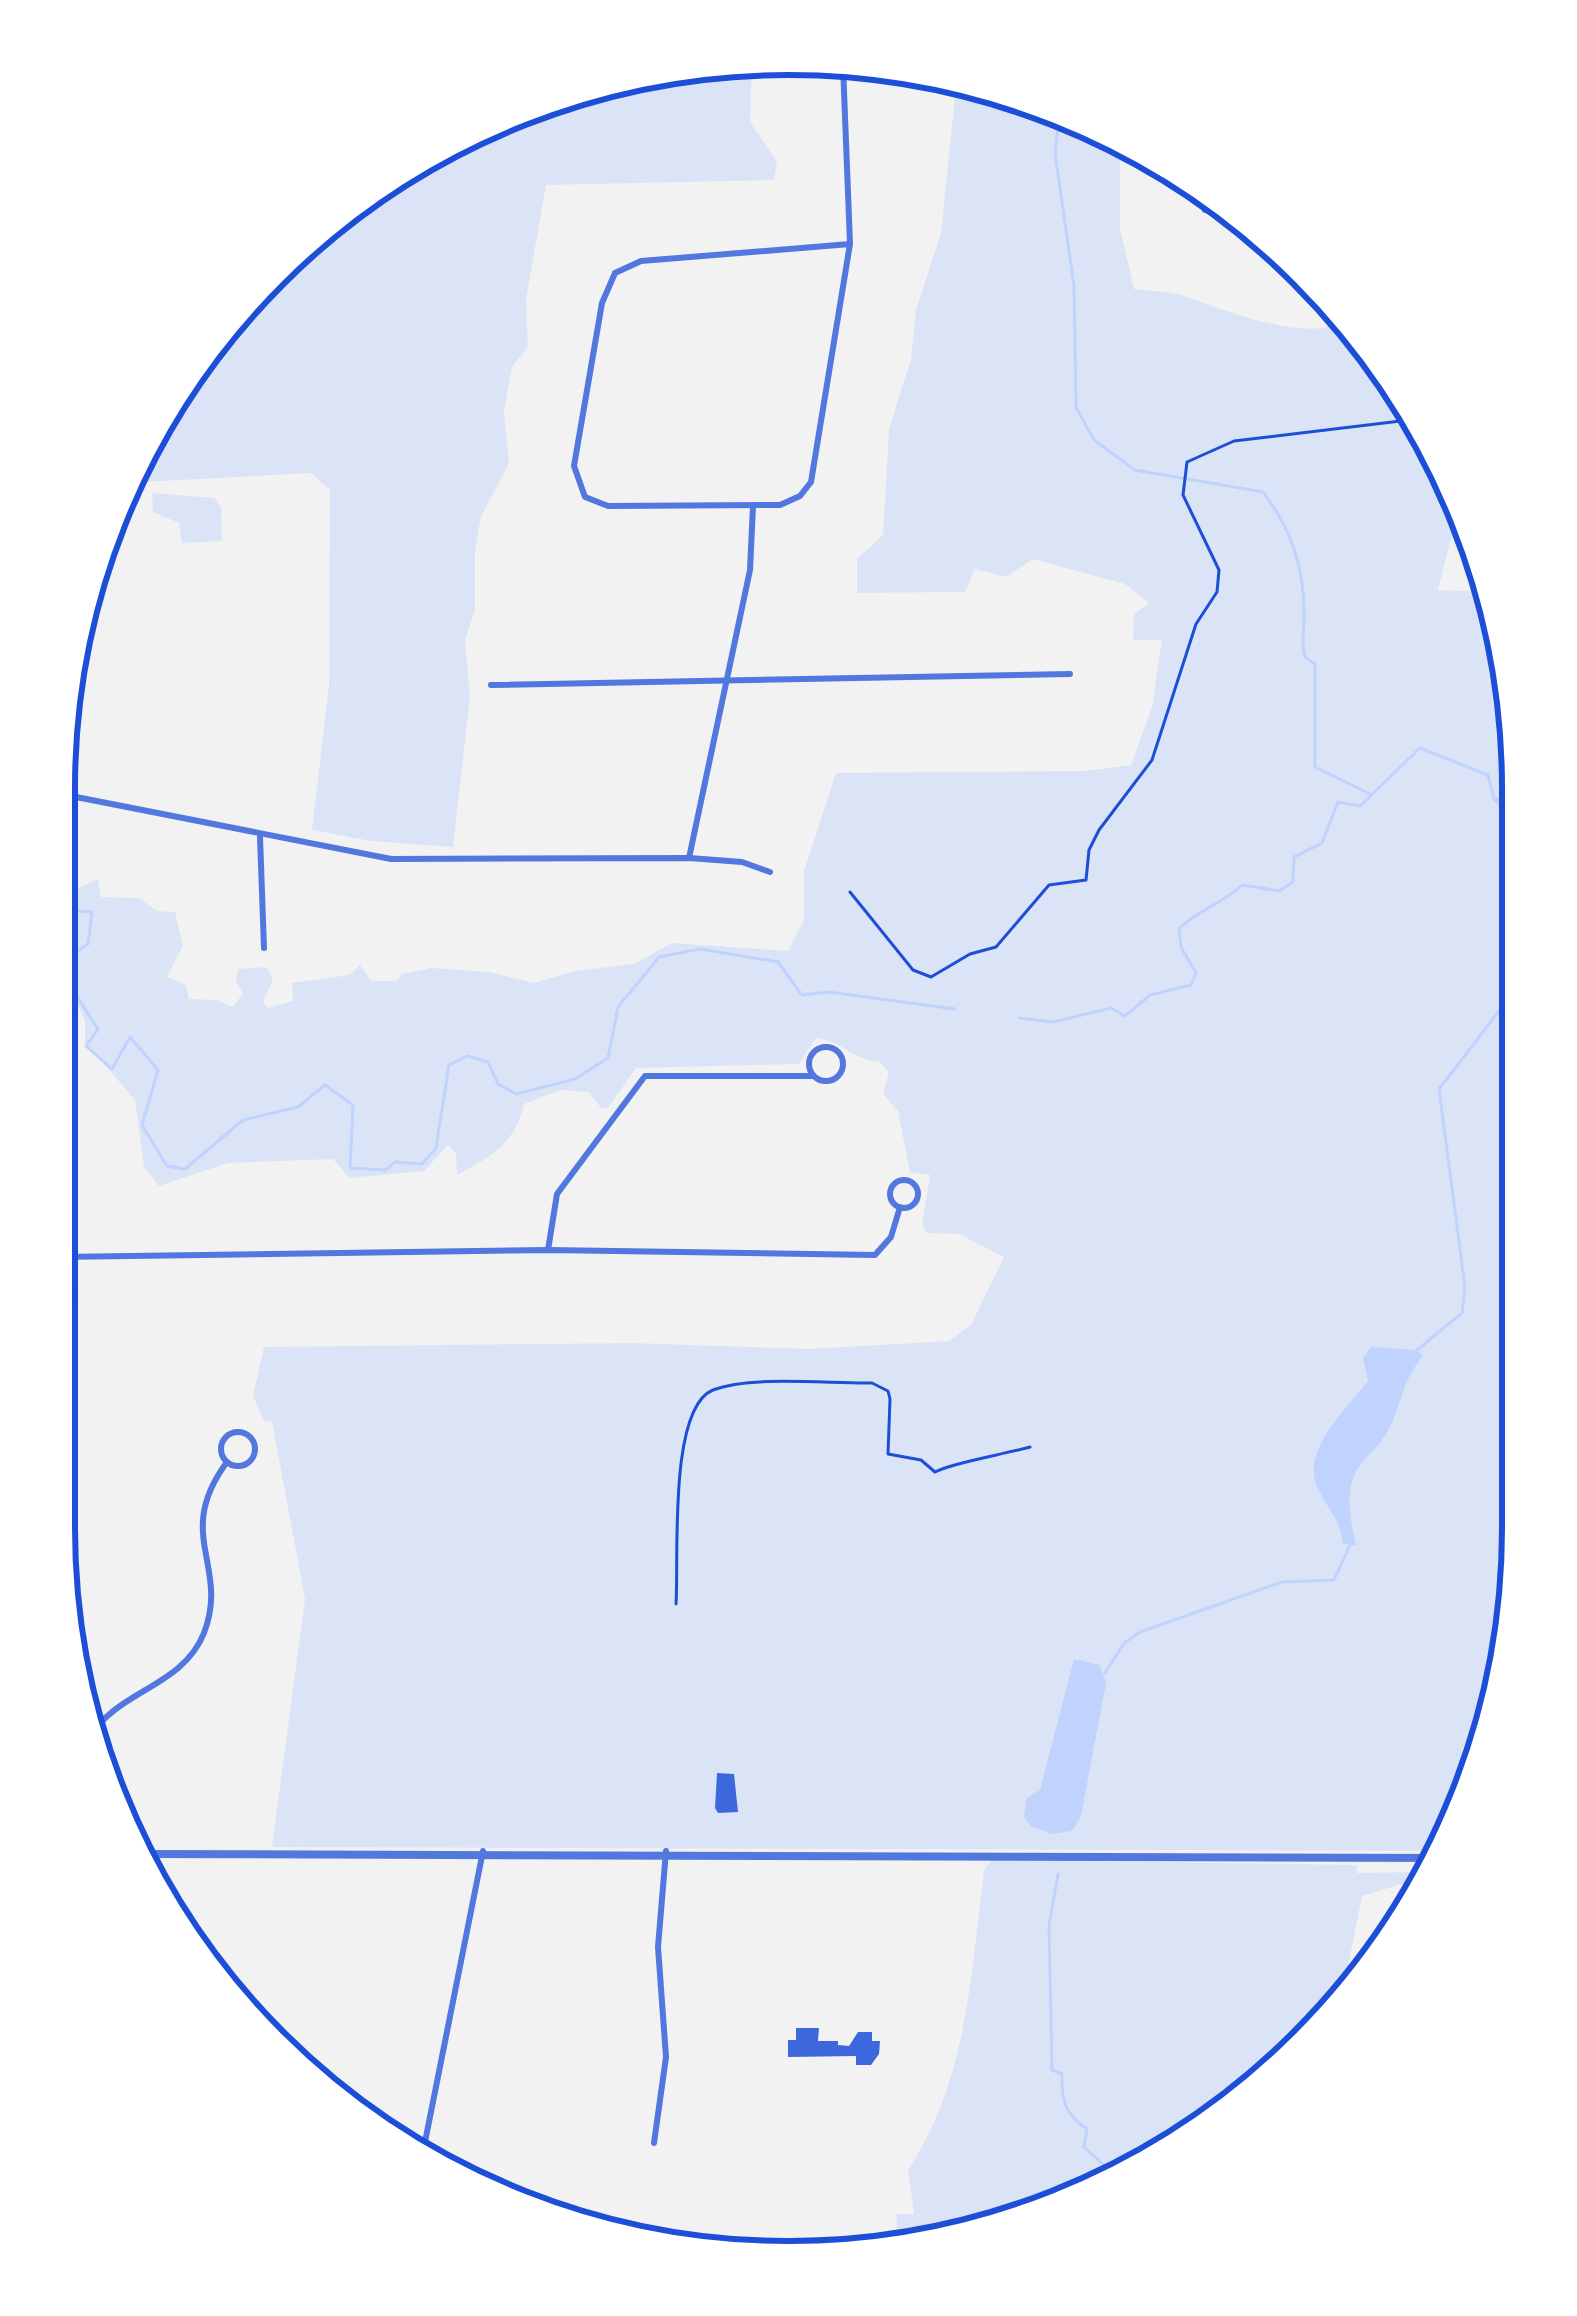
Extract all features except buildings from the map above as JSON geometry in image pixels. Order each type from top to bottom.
[{"type":"street","points":[[843,78],[850,244],[814,475],[793,500],[753,506],[608,506],[585,497],[574,466],[604,291],[615,273],[635,262],[850,244]]},
{"type":"street","points":[[689,858],[751,569],[753,506]]},
{"type":"street","points":[[491,686],[1070,674]]},
{"type":"street","points":[[75,797],[260,837],[428,862],[689,858],[742,862],[770,872]]},
{"type":"street","points":[[260,837],[264,949]]},
{"type":"street","points":[[548,1250],[557,1194],[645,1076],[835,1078],[842,1070],[839,1053],[830,1047],[814,1051],[809,1060],[813,1076]]},
{"type":"street","points":[[900,1180],[909,1181],[917,1196],[913,1204],[900,1207],[890,1198],[891,1190],[900,1180]]},
{"type":"street","points":[[75,1257],[548,1250],[875,1255],[885,1249],[900,1207]]},
{"type":"street","points":[[101,1717],[177,1671],[199,1644],[212,1595],[201,1507],[226,1462],[221,1447],[226,1437],[248,1434],[255,1443],[252,1460],[237,1466],[226,1462]]},
{"type":"street","points":[[425,2141],[484,1851]]},
{"type":"street","points":[[654,2143],[666,2057],[658,1948],[665,1851]]},
{"type":"street","points":[[154,1853],[665,1851],[1420,1858]]},
{"type":"path","points":[[850,892],[913,970],[931,976],[998,946],[1049,884],[1086,880],[1089,850],[1100,830],[1152,760],[1196,624],[1217,592],[1219,570],[1187,507],[1180,479],[1191,459],[1234,441],[1399,421]]},
{"type":"path","points":[[676,1604],[682,1453],[693,1407],[714,1390],[872,1383],[888,1391],[890,1399],[888,1454],[921,1460],[935,1472],[949,1463],[974,1464],[1030,1447]]},
{"type":"shaded area","points":[[751,77],[750,122],[777,162],[774,180],[546,185],[526,299],[528,347],[512,367],[504,411],[509,463],[481,517],[475,550],[475,610],[465,641],[470,697],[453,847],[371,841],[312,830],[329,685],[330,490],[311,473],[145,482],[195,392],[252,318],[318,252],[392,195],[473,149],[559,113],[649,89]]},
{"type":"shaded area","points":[[955,95],[1062,129],[1120,158],[1120,228],[1134,289],[1177,294],[1288,327],[1331,326],[1382,392],[1448,515],[1453,530],[1438,590],[1474,592],[1496,695],[1502,788],[1502,1528],[1488,1667],[1448,1801],[1424,1851],[272,1847],[305,1599],[272,1422],[264,1421],[253,1396],[264,1347],[634,1343],[809,1349],[949,1341],[971,1325],[1004,1257],[959,1234],[927,1233],[922,1224],[930,1175],[910,1172],[898,1111],[883,1094],[889,1072],[880,1062],[816,1038],[799,1064],[636,1068],[608,1108],[601,1108],[589,1092],[560,1090],[524,1104],[508,1139],[457,1175],[456,1153],[448,1145],[424,1171],[350,1178],[333,1159],[228,1163],[159,1186],[144,1167],[135,1100],[85,1042],[85,1020],[75,1000],[75,890],[98,879],[101,897],[139,898],[157,911],[175,912],[183,946],[167,977],[186,985],[189,999],[217,1000],[233,1007],[243,993],[236,982],[238,969],[266,967],[273,979],[263,1002],[268,1008],[293,1001],[292,983],[349,975],[360,965],[371,981],[397,981],[402,974],[431,968],[489,972],[534,983],[574,971],[634,964],[672,943],[788,951],[804,920],[804,871],[836,773],[1085,771],[1131,765],[1152,707],[1162,640],[1133,640],[1134,614],[1149,603],[1125,584],[1033,559],[1006,577],[975,569],[965,592],[857,593],[857,559],[883,535],[889,429],[911,359],[916,310],[941,233]]},
{"type":"shaded area","points":[[152,493],[214,498],[221,507],[222,541],[182,543],[179,523],[153,512]]},
{"type":"shaded area","points":[[991,1860],[1357,1865],[1357,1873],[1412,1872],[1407,1882],[1362,1896],[1347,1972],[1259,2064],[1185,2121],[1062,2187],[973,2217],[898,2232],[896,2214],[914,2214],[908,2170],[928,2136],[955,2063],[984,1871]]},
{"type":"water","points":[[1371,1347],[1417,1350],[1423,1356],[1387,1432],[1353,1478],[1350,1507],[1356,1545],[1343,1544],[1314,1477],[1315,1462],[1327,1432],[1368,1381],[1363,1358]]},
{"type":"water","points":[[1074,1659],[1100,1665],[1106,1683],[1081,1816],[1072,1831],[1052,1834],[1031,1826],[1024,1817],[1027,1798],[1040,1790]]},
{"type":"waterway","points":[[1058,127],[1055,153],[1074,286],[1076,407],[1094,440],[1135,470],[1263,492],[1282,521],[1299,567],[1304,652],[1315,664],[1315,767],[1370,794]]},
{"type":"waterway","points":[[1019,1018],[1053,1022],[1111,1008],[1125,1016],[1150,995],[1191,985],[1196,973],[1181,947],[1179,929],[1242,885],[1279,891],[1293,882],[1294,857],[1322,843],[1338,802],[1360,806],[1420,748],[1488,775],[1494,799],[1502,806]]},
{"type":"waterway","points":[[1496,799],[1502,798]]},
{"type":"waterway","points":[[75,911],[92,912],[88,944],[75,953]]},
{"type":"waterway","points":[[75,994],[98,1029],[86,1046],[112,1069],[130,1037],[158,1070],[142,1125],[167,1166],[185,1169],[243,1120],[298,1107],[325,1085],[353,1105],[350,1168],[386,1170],[395,1162],[422,1164],[436,1148],[449,1065],[467,1056],[488,1062],[498,1084],[516,1094],[575,1079],[608,1058],[618,1007],[659,957],[700,949],[778,962],[802,995],[829,992],[955,1009]]},
{"type":"waterway","points":[[1417,1350],[1462,1313],[1465,1287],[1439,1089],[1502,1007]]},
{"type":"waterway","points":[[1105,1673],[1124,1643],[1140,1632],[1282,1582],[1334,1580],[1350,1545]]},
{"type":"waterway","points":[[1058,1874],[1049,1926],[1052,2070],[1062,2074],[1069,2112],[1087,2129],[1084,2147],[1105,2166]]}]
